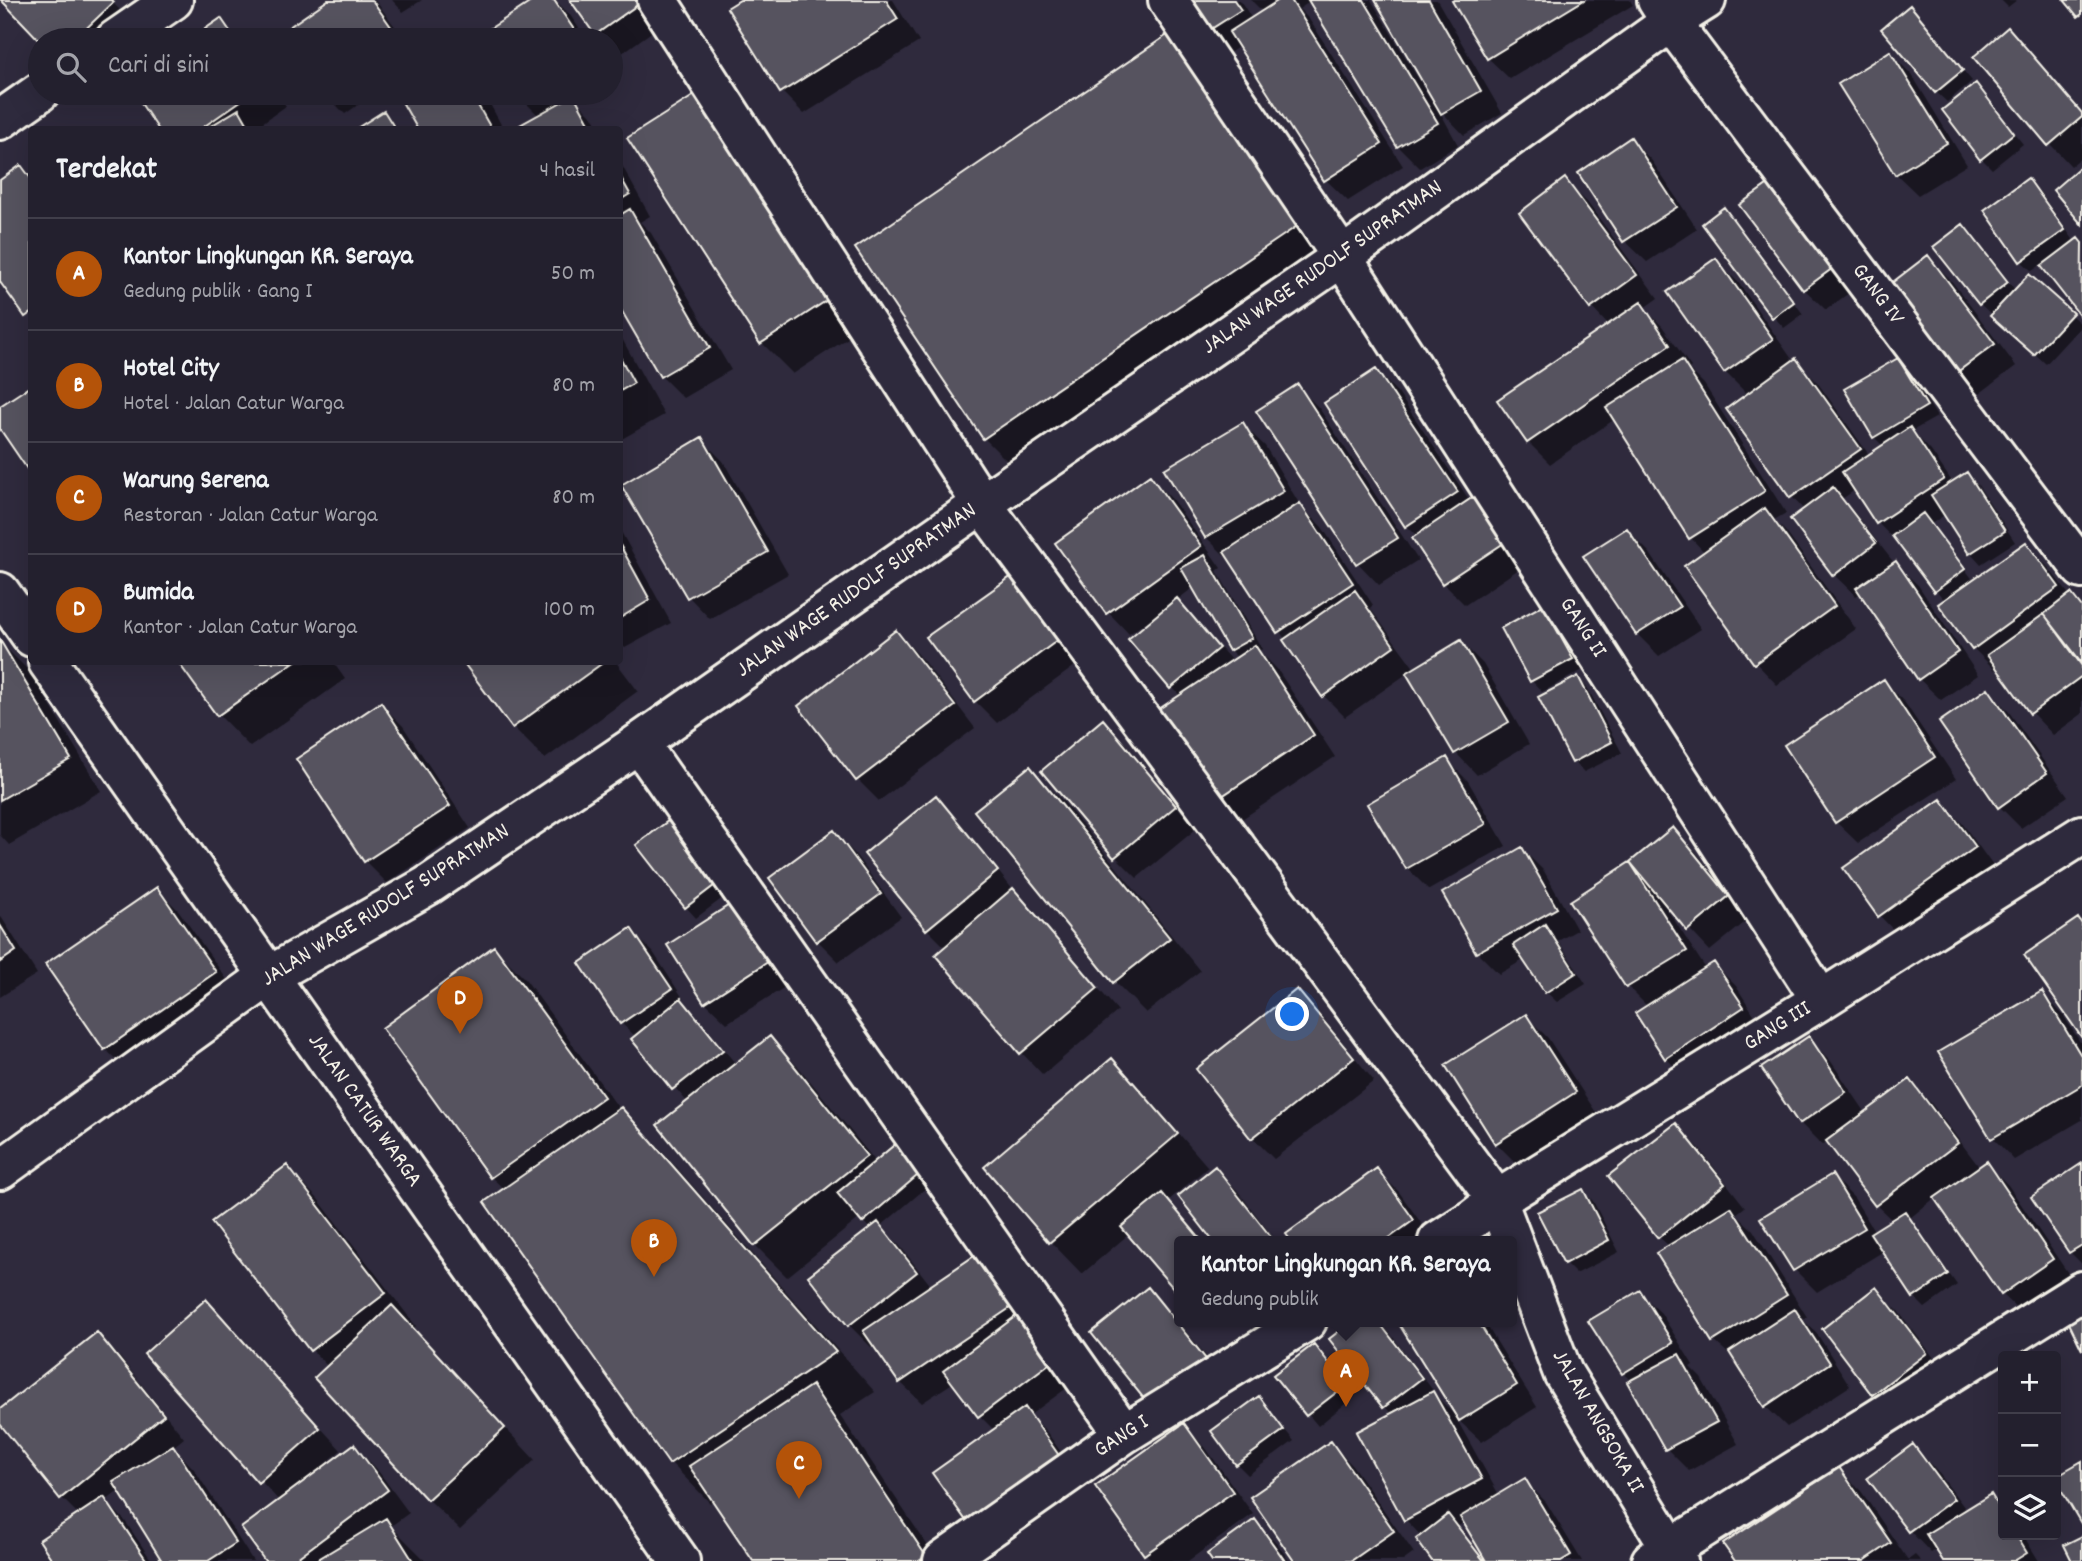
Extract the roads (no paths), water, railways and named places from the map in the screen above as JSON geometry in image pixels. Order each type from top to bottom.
[{"type":"street","points":[[132,28],[173,0]]},
{"type":"street","name":"JALAN ANGSOKA II","points":[[657,0],[982,504],[1485,1209],[1498,1236]]},
{"type":"street","name":"GANG II","points":[[1168,0],[1342,257],[1821,1000]]},
{"type":"street","name":"JALAN WAGE RUDOLF SUPRATMAN","points":[[0,1170],[269,976],[427,886],[639,743],[1342,257],[1664,11],[1706,0]]},
{"type":"street","name":"GANG IV","points":[[1664,11],[2082,569]]},
{"type":"street","points":[[0,120],[28,100]]},
{"type":"street","points":[[0,593],[28,632]]},
{"type":"street","name":"JALAN CATUR WARGA","points":[[50,665],[680,1561]]},
{"type":"street","points":[[639,743],[1124,1434]]},
{"type":"street","name":"GANG III","points":[[1485,1209],[2082,835]]},
{"type":"street","points":[[1445,1236],[1485,1209]]},
{"type":"street","name":"JALAN ANGSOKA II","points":[[1517,1276],[1563,1373],[1666,1556]]},
{"type":"street","points":[[1666,1556],[2082,1291]]},
{"type":"street","name":"GANG I","points":[[943,1561],[1124,1434],[1297,1327]]},
{"type":"place","name":"Bumida","points":[[460,1034]]},
{"type":"place","name":"Hotel City","points":[[654,1277]]},
{"type":"place","name":"Kantor Lingkungan KR. Seraya","points":[[1346,1407]]},
{"type":"place","name":"Warung Serena","points":[[799,1499]]}]
